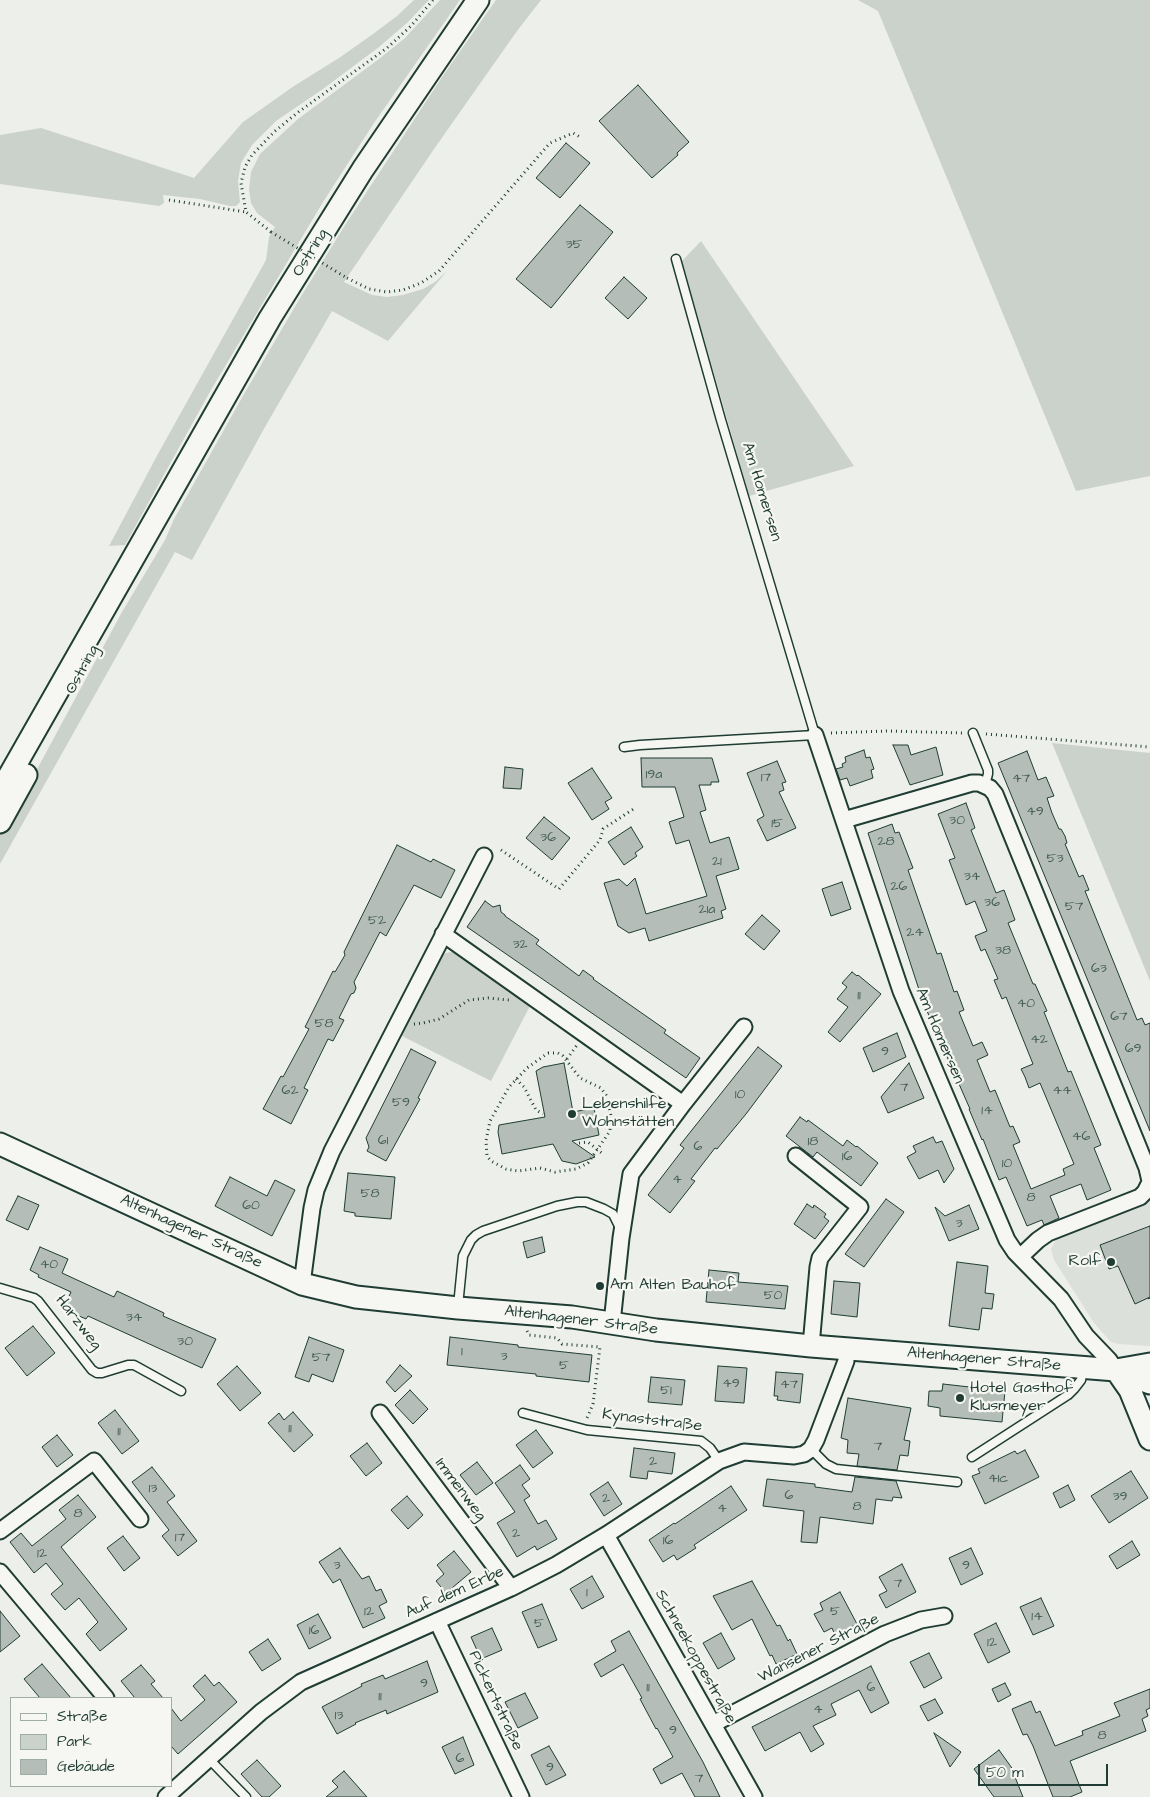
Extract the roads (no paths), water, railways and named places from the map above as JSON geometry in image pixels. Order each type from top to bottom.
[{"type":"main road","name":"Ostring","points":[[0,792],[275,310],[363,168],[478,0]]},
{"type":"main road","name":"Ostring","points":[[0,822],[97,644],[158,514]]},
{"type":"main road","name":"Altenhagener Straße","points":[[0,1144],[302,1284],[356,1297],[458,1308],[524,1312],[656,1330],[811,1346],[1116,1370]]},
{"type":"main road","points":[[1116,1370],[1150,1364]]},
{"type":"main road","points":[[1116,1370],[1150,1382]]},
{"type":"main road","points":[[1116,1370],[1130,1390],[1150,1439]]},
{"type":"street","name":"Am Homersen","points":[[815,735],[907,1006],[1004,1236],[1020,1258],[1061,1299],[1086,1336],[1116,1370]]},
{"type":"street","points":[[844,820],[972,783],[985,784],[990,788],[995,794],[1144,1159],[1150,1182],[1146,1192],[1140,1197],[1048,1233],[1020,1258]]},
{"type":"street","points":[[302,1284],[316,1190],[332,1151],[484,856]]},
{"type":"street","points":[[443,934],[683,1104]]},
{"type":"street","points":[[612,1323],[621,1238],[631,1174],[744,1027]]},
{"type":"street","points":[[796,1156],[860,1207],[820,1258],[811,1346]]},
{"type":"street","points":[[719,1460],[744,1452],[794,1456],[804,1454],[811,1449],[846,1361],[846,1348]]},
{"type":"street","name":"Immenweg","points":[[380,1413],[511,1588]]},
{"type":"street","name":"Auf dem Erbe","points":[[175,1781],[208,1758],[268,1706],[301,1682],[511,1588],[556,1565],[606,1535],[719,1460]]},
{"type":"street","points":[[0,1531],[94,1461],[140,1519]]},
{"type":"street","name":"Schneekoppestraße","points":[[606,1535],[754,1797]]},
{"type":"street","points":[[0,1572],[105,1697]]},
{"type":"street","name":"Wansener Straße","points":[[713,1724],[885,1634],[921,1620],[944,1616]]},
{"type":"street","name":"Pickertstraße","points":[[437,1621],[521,1797]]},
{"type":"lane","name":"Am Homersen","points":[[676,259],[721,420],[815,735]]},
{"type":"lane","points":[[973,733],[988,770],[985,784]]},
{"type":"lane","points":[[624,747],[815,735]]},
{"type":"lane","points":[[458,1308],[463,1256],[476,1234],[557,1206],[586,1202],[613,1214],[620,1228],[621,1238]]},
{"type":"lane","name":"Harzweg","points":[[0,1288],[34,1298],[38,1301],[92,1370],[97,1373],[134,1365],[181,1391]]},
{"type":"lane","points":[[972,1457],[1068,1395],[1080,1380],[1084,1368]]},
{"type":"lane","name":"Kynaststraße","points":[[523,1413],[583,1430],[701,1441],[710,1448],[719,1460]]},
{"type":"lane","points":[[811,1449],[826,1464],[836,1469],[957,1482]]},
{"type":"lane","points":[[208,1758],[246,1797]]},
{"type":"place","name":"Lebenshilfe Wohnstätten","points":[[572,1114]]},
{"type":"place","name":"Rolf","points":[[1111,1262]]},
{"type":"place","name":"Am Alten Bauhof","points":[[600,1286]]},
{"type":"place","name":"Hotel Gasthof Klusmeyer","points":[[960,1398]]}]
